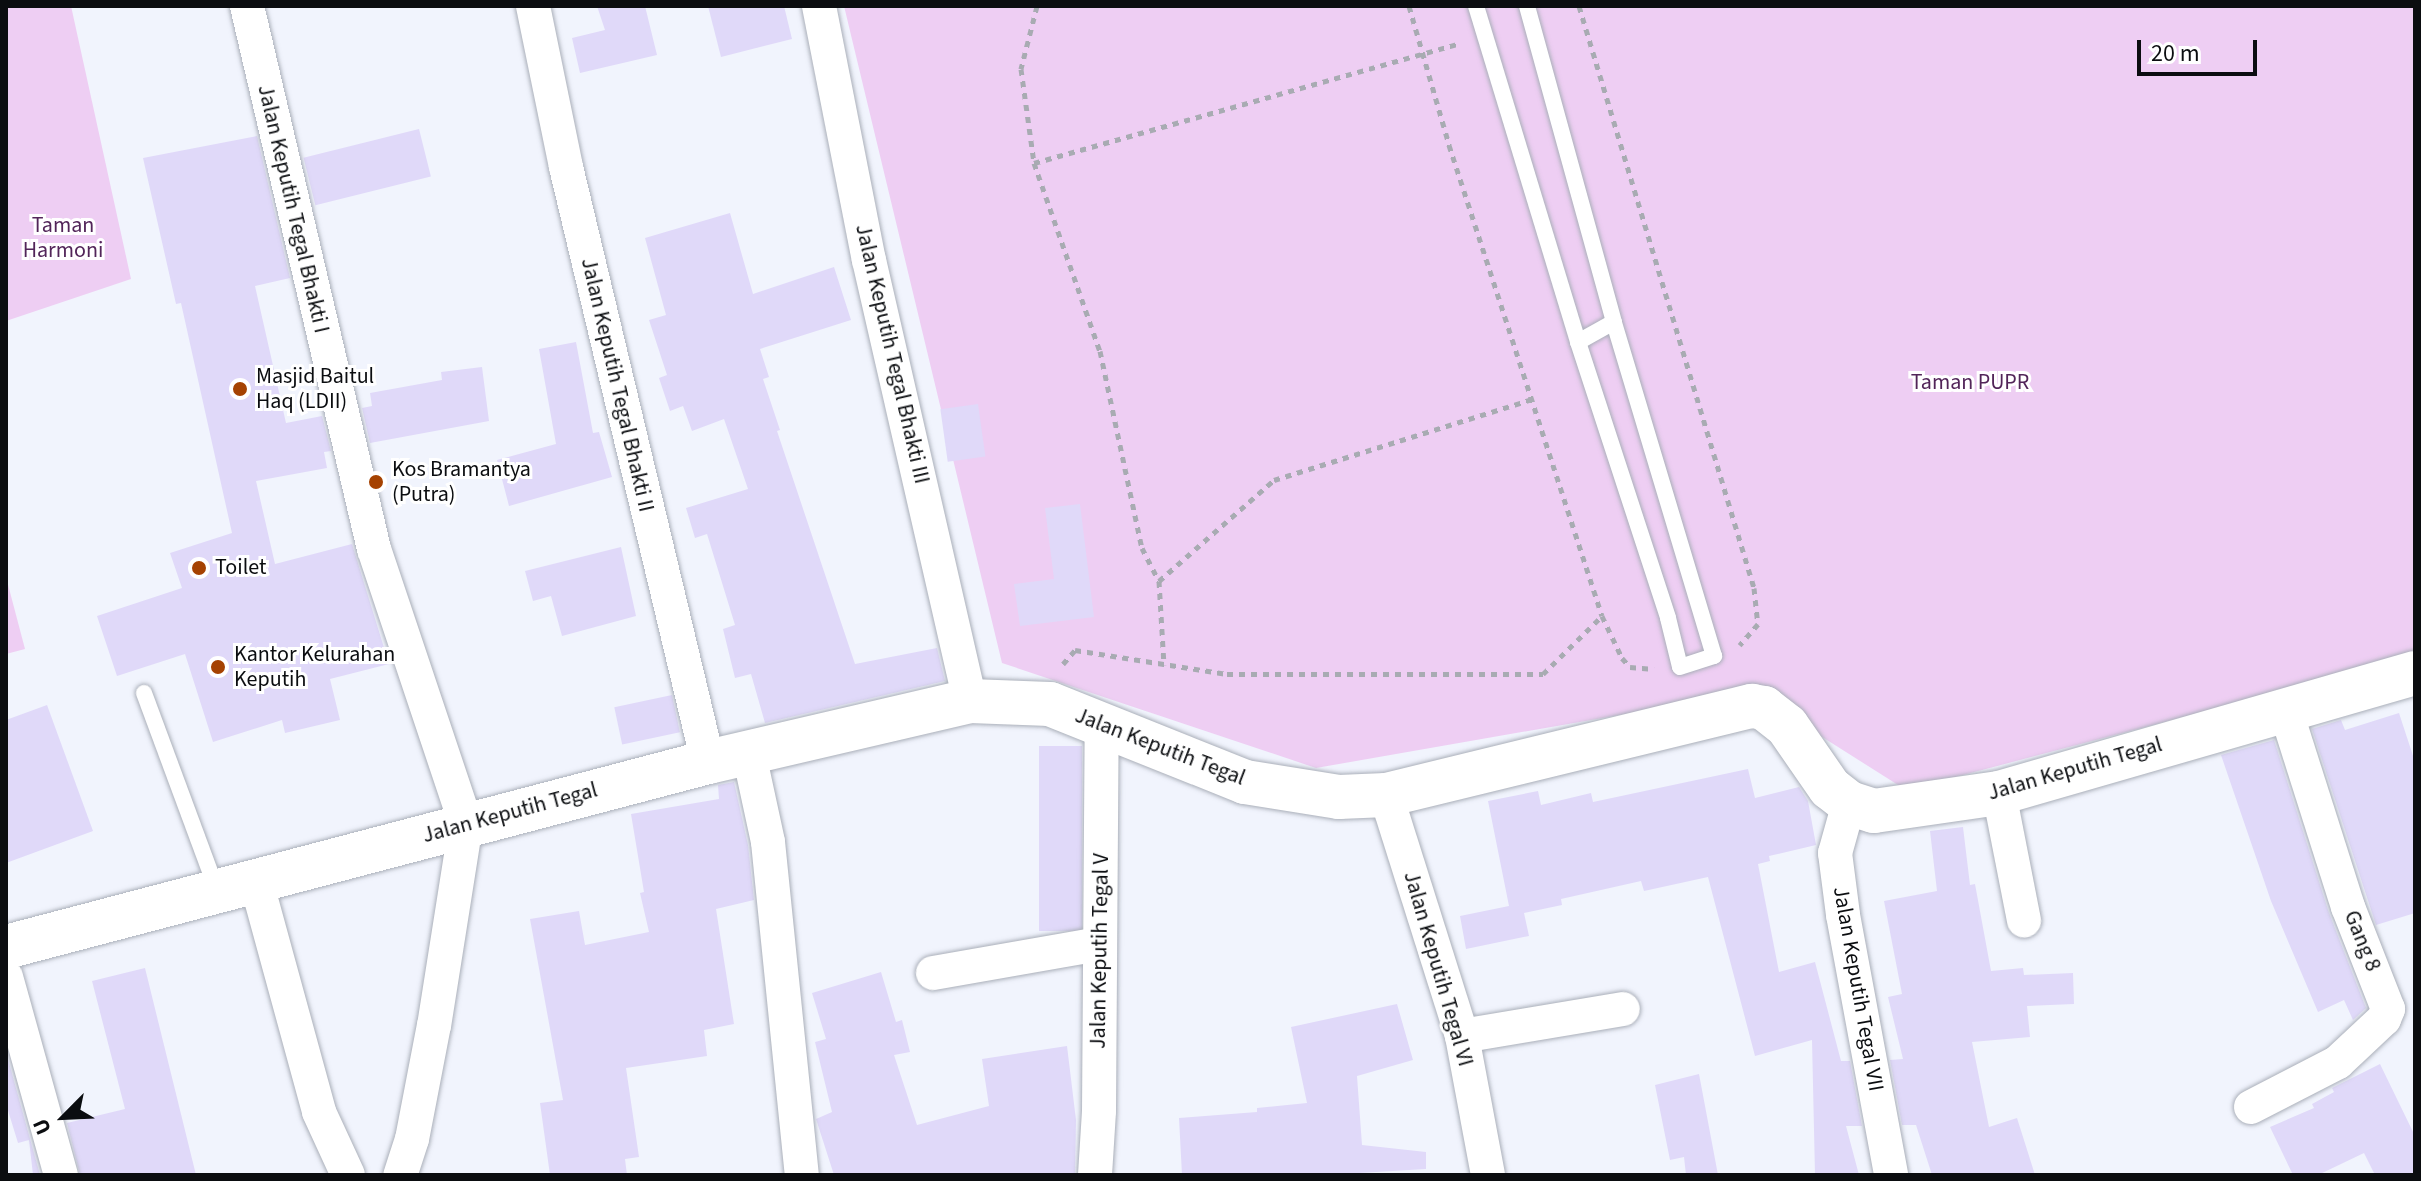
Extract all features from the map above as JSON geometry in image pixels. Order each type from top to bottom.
[{"type":"main road","name":"Jalan Keputih Tegal","points":[[6,947],[466,824],[970,701],[1050,704],[1245,782],[1339,797],[1386,795],[1752,706],[1777,714],[1819,776],[1849,803],[1874,811],[1999,793],[2285,708],[2415,673]]},
{"type":"street","name":"Jalan Keputih Tegal Bhakti I","points":[[247,6],[374,549],[466,824]]},
{"type":"street","name":"Jalan Keputih Tegal Bhakti II","points":[[533,6],[566,167],[697,727],[729,758],[768,842],[802,1175]]},
{"type":"street","name":"Jalan Keputih Tegal Bhakti III","points":[[819,6],[869,260],[970,701]]},
{"type":"street","name":"Gang 8","points":[[2251,1107],[2338,1062],[2384,1019],[2388,1009],[2344,894],[2285,708]]},
{"type":"street","name":"Jalan Keputih Tegal V","points":[[1095,1175],[1099,1111],[1102,726]]},
{"type":"street","points":[[1999,793],[2024,921]]},
{"type":"street","name":"Jalan Keputih Tegal VI","points":[[1386,795],[1462,1036],[1485,1160]]},
{"type":"street","name":"Jalan Keputih Tegal VII","points":[[1849,803],[1835,853],[1843,915],[1891,1175]]},
{"type":"street","points":[[400,1175],[412,1139],[434,1025],[466,824]]},
{"type":"street","points":[[236,886],[319,1112],[348,1175]]},
{"type":"street","points":[[933,973],[1099,944]]},
{"type":"street","points":[[6,977],[61,1175]]},
{"type":"street","points":[[1462,1036],[1623,1009]]},
{"type":"lane","points":[[1476,6],[1578,342],[1668,618],[1680,667],[1714,656],[1614,322],[1527,6]]},
{"type":"lane","points":[[1578,342],[1614,322]]},
{"type":"lane","points":[[144,693],[236,886]]},
{"type":"path","points":[[1037,6],[1021,69],[1034,163],[1100,351],[1142,548],[1159,581],[1164,665]]},
{"type":"path","points":[[1409,6],[1449,145],[1602,616],[1622,658],[1630,667],[1680,667]]},
{"type":"path","points":[[1579,6],[1754,588],[1758,624],[1739,646],[1714,656]]},
{"type":"path","points":[[1034,163],[1484,35]]},
{"type":"path","points":[[1159,581],[1274,480],[1533,399]]},
{"type":"path","points":[[1050,704],[1065,661],[1075,650],[1227,674],[1543,674],[1602,616]]},
{"type":"green space","name":"Taman Harmoni","points":[[6,6],[71,6],[131,279],[6,321]]},
{"type":"green space","name":"Taman PUPR","points":[[844,6],[2415,6],[2415,656],[1906,790],[1751,692],[1316,768],[1002,663]]},
{"type":"green space","points":[[6,577],[25,649],[6,654]]},
{"type":"building","points":[[597,6],[645,6],[657,55],[580,73],[572,38],[605,30]]},
{"type":"building","points":[[708,6],[784,6],[792,39],[721,57]]},
{"type":"building","points":[[419,129],[431,177],[315,205],[304,158]]},
{"type":"building","points":[[257,136],[290,278],[255,286],[286,423],[322,416],[331,451],[324,452],[327,468],[256,481],[275,564],[352,544],[389,664],[330,679],[340,720],[285,733],[282,720],[213,742],[185,654],[117,676],[97,616],[182,588],[170,553],[232,533],[181,303],[176,304],[143,158]]},
{"type":"building","points":[[730,213],[753,294],[834,267],[851,320],[760,349],[769,377],[763,379],[780,430],[777,431],[855,664],[937,648],[945,681],[765,723],[751,674],[735,678],[723,629],[735,625],[707,534],[695,538],[686,508],[748,489],[724,419],[692,431],[683,406],[670,411],[659,378],[667,375],[649,320],[666,315],[645,238]]},
{"type":"building","points":[[576,342],[593,433],[599,432],[612,477],[509,506],[497,460],[556,444],[539,349]]},
{"type":"building","points":[[482,367],[489,421],[370,443],[362,408],[372,406],[370,393],[442,380],[441,372]]},
{"type":"building","points":[[978,404],[985,456],[948,462],[940,409]]},
{"type":"building","points":[[1080,504],[1094,617],[1020,626],[1014,584],[1054,579],[1045,508]]},
{"type":"building","points":[[621,547],[636,616],[562,636],[551,596],[533,601],[525,571]]},
{"type":"building","points":[[672,695],[680,732],[622,744],[614,707]]},
{"type":"building","points":[[47,705],[93,831],[6,863],[6,720]]},
{"type":"building","points":[[2399,713],[2415,762],[2415,913],[2376,925],[2312,729],[2341,720],[2345,730]]},
{"type":"building","points":[[2274,740],[2329,913],[2366,1008],[2353,1020],[2344,1000],[2318,1012],[2271,901],[2221,755]]},
{"type":"building","points":[[1039,746],[1082,746],[1082,931],[1039,931]]},
{"type":"building","points":[[1748,769],[1755,798],[1799,787],[1808,801],[1816,845],[1769,856],[1770,861],[1758,864],[1779,972],[1815,962],[1841,1061],[1850,1061],[1862,1126],[1846,1126],[1859,1175],[1815,1175],[1812,1040],[1755,1056],[1708,877],[1644,891],[1641,881],[1561,899],[1562,905],[1524,913],[1529,936],[1466,949],[1460,916],[1509,906],[1488,801],[1538,791],[1541,805],[1591,793],[1593,802]]},
{"type":"building","points":[[734,782],[748,845],[754,900],[716,909],[734,1024],[704,1030],[707,1056],[626,1068],[639,1157],[625,1159],[627,1175],[550,1175],[540,1103],[563,1100],[530,919],[579,911],[585,945],[649,932],[640,893],[644,892],[631,814],[719,799],[718,785]]},
{"type":"building","points":[[1963,827],[1970,885],[1975,884],[1991,971],[2023,968],[2024,975],[2073,973],[2074,1004],[2027,1006],[2030,1037],[1972,1042],[1989,1127],[2017,1118],[2035,1175],[1932,1175],[1916,1125],[1902,1125],[1890,1060],[1903,1059],[1888,997],[1902,994],[1884,901],[1937,891],[1930,831]]},
{"type":"building","points":[[145,968],[196,1175],[80,1175],[67,1123],[125,1109],[92,981]]},
{"type":"building","points":[[881,972],[896,1022],[902,1020],[910,1052],[894,1055],[917,1125],[989,1106],[982,1059],[1067,1046],[1076,1120],[1075,1175],[834,1175],[816,1119],[832,1112],[815,1042],[826,1039],[812,993]]},
{"type":"building","points":[[1397,1004],[1413,1060],[1357,1076],[1362,1145],[1426,1152],[1426,1169],[1326,1175],[1182,1175],[1179,1118],[1257,1112],[1257,1108],[1307,1103],[1291,1027]]},
{"type":"building","points":[[6,1052],[40,1175],[33,1175],[29,1140],[18,1143],[6,1104]]},
{"type":"building","points":[[2380,1064],[2415,1136],[2415,1175],[2375,1175],[2364,1153],[2318,1175],[2293,1175],[2270,1127],[2314,1108],[2312,1104],[2334,1092],[2332,1088]]},
{"type":"building","points":[[1699,1074],[1718,1175],[1686,1175],[1684,1157],[1670,1160],[1655,1085]]},
{"type":"place","name":"Masjid Baitul Haq (LDII)","points":[[240,389]]},
{"type":"place","name":"Kos Bramantya (Putra)","points":[[376,482]]},
{"type":"place","name":"Toilet","points":[[199,568]]},
{"type":"place","name":"Kantor Kelurahan Keputih","points":[[218,667]]}]
